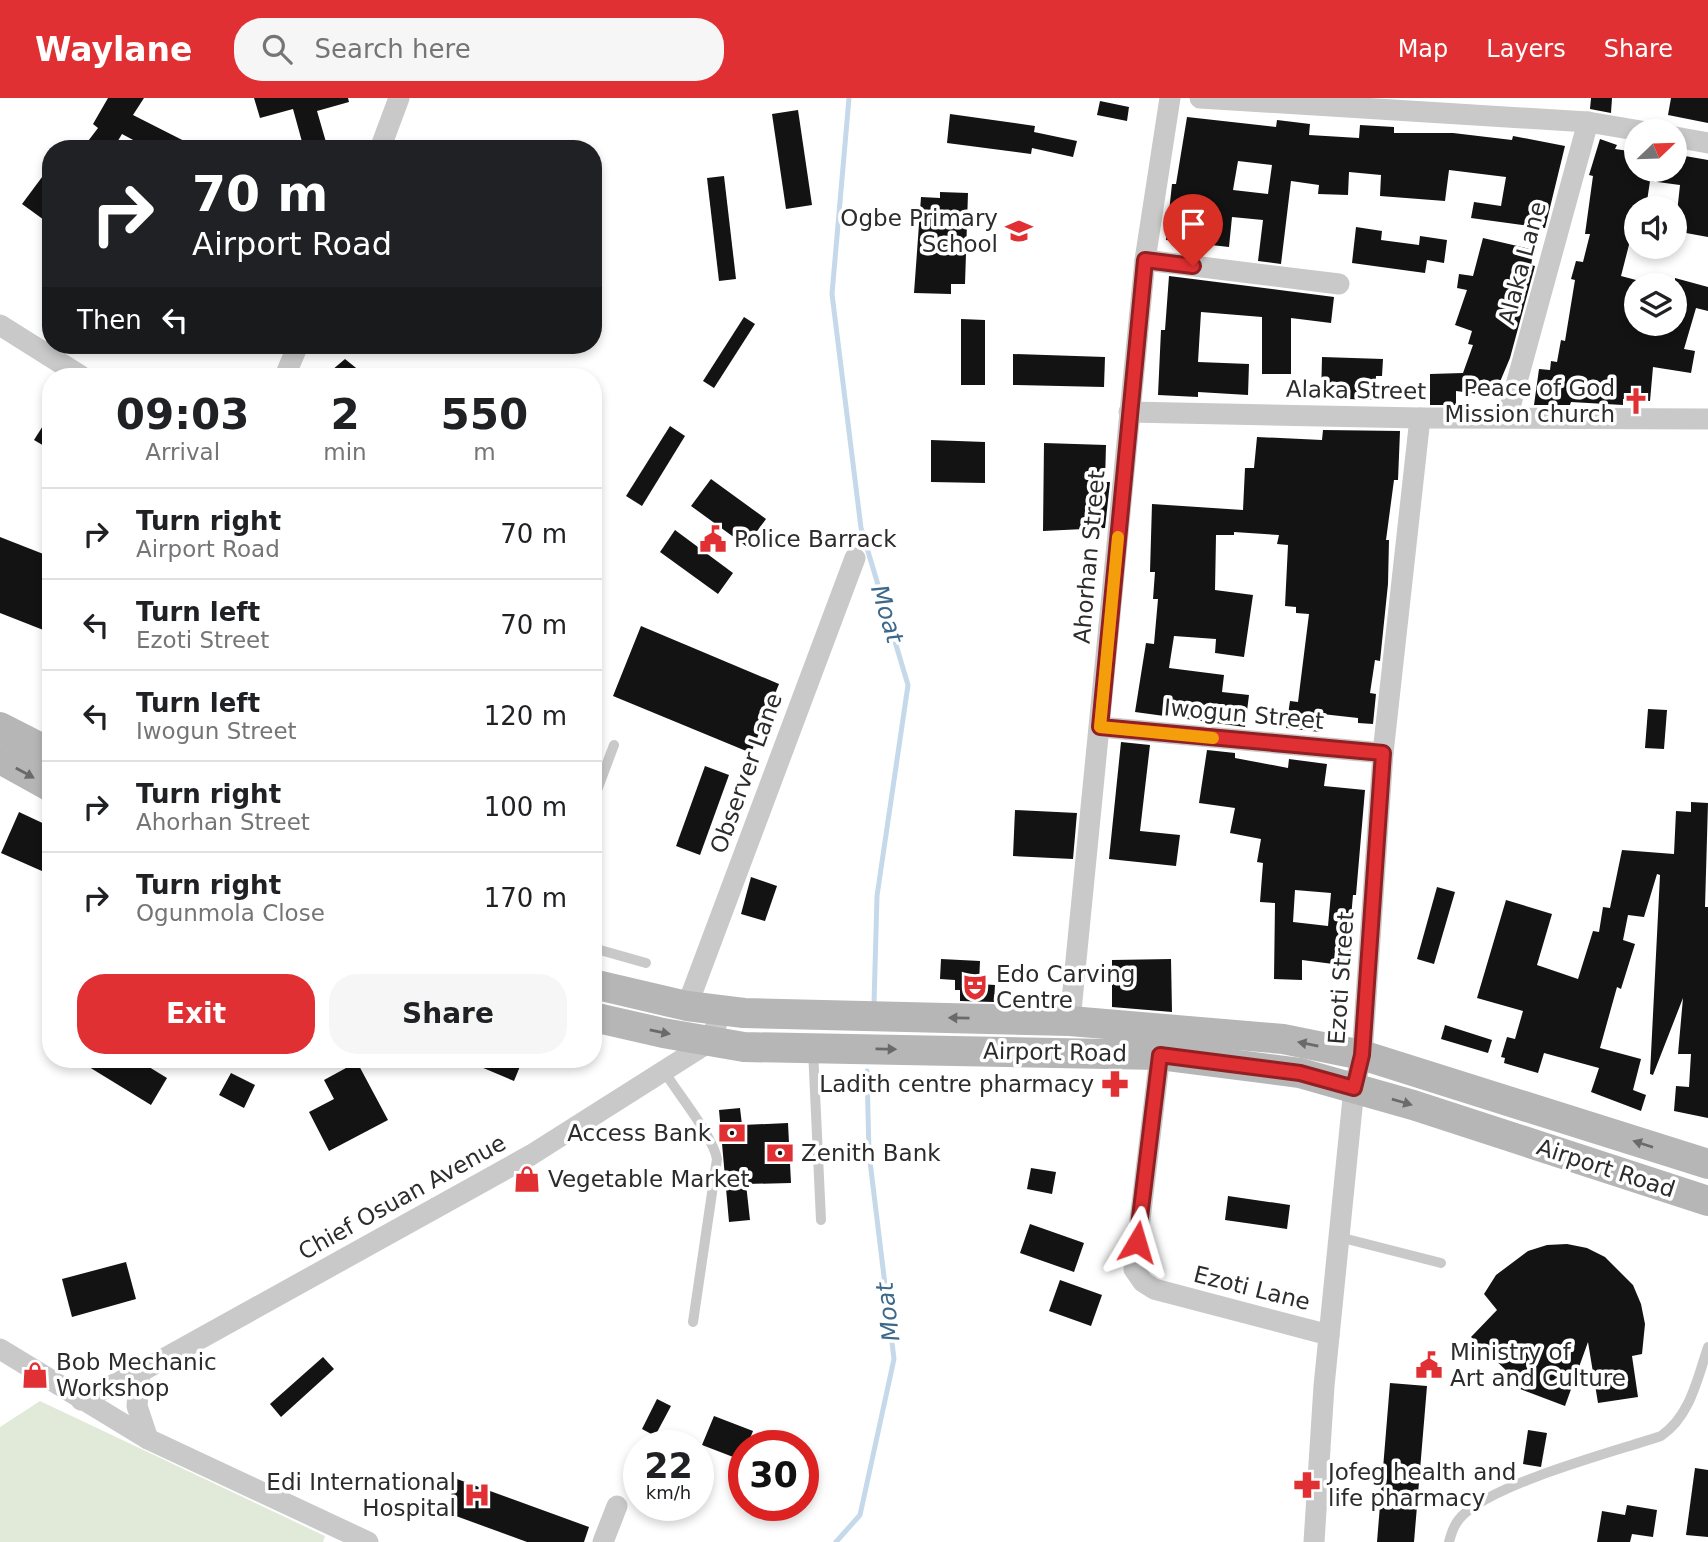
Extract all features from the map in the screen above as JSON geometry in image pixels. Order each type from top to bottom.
[{"type":"main road","points":[[0,727],[42,748]]},
{"type":"main road","points":[[0,759],[42,782]]},
{"type":"main road","name":"Airport Road","points":[[602,986],[687,1006],[721,1010],[1070,1021],[1283,1040],[1362,1055],[1708,1164]]},
{"type":"main road","name":"Airport Road","points":[[602,1019],[744,1047],[1160,1055],[1300,1073],[1413,1105],[1708,1202]]},
{"type":"street","name":"Ahorhan Street","points":[[1070,1021],[1145,260],[1170,98]]},
{"type":"street","points":[[1200,98],[1588,122],[1624,128]]},
{"type":"street","points":[[383,140],[397,103]]},
{"type":"street","name":"Alaka Lane","points":[[1507,418],[1588,122]]},
{"type":"street","points":[[1687,139],[1708,143]]},
{"type":"street","points":[[1145,260],[1339,284]]},
{"type":"street","points":[[0,325],[42,351]]},
{"type":"street","points":[[46,354],[68,368]]},
{"type":"street","name":"Alaka Street","points":[[1129,412],[1420,418],[1708,418]]},
{"type":"street","name":"Ezoti Street","points":[[1314,1542],[1329,1335],[1354,1088],[1362,1055],[1383,753],[1420,418]]},
{"type":"street","name":"Observer Lane","points":[[687,1006],[855,558]]},
{"type":"street","name":"Iwogun Street","points":[[1100,727],[1383,753]]},
{"type":"street","points":[[711,1041],[721,1010]]},
{"type":"street","name":"Chief Osuan Avenue","points":[[81,1400],[141,1372],[531,1155],[711,1041]]},
{"type":"street","name":"Ezoti Lane","points":[[1160,1055],[1134,1269],[1143,1282],[1154,1289],[1329,1335]]},
{"type":"street","points":[[0,1349],[148,1439],[362,1541]]},
{"type":"street","points":[[141,1372],[137,1406],[148,1439]]},
{"type":"street","points":[[603,1542],[617,1506]]},
{"type":"lane","points":[[602,776],[614,745]]},
{"type":"lane","points":[[602,951],[646,963]]},
{"type":"lane","points":[[813,1048],[821,1220]]},
{"type":"lane","points":[[664,1071],[694,1118],[712,1140],[717,1159],[693,1322]]},
{"type":"lane","points":[[1339,1237],[1441,1263]]},
{"type":"lane","points":[[1449,1542],[1452,1528],[1465,1513],[1512,1487],[1661,1436],[1676,1425],[1687,1406],[1708,1348]]},
{"type":"green space","points":[[40,1401],[325,1536],[323,1542],[0,1542],[0,1427]]},
{"type":"building","points":[[108,98],[144,98],[133,115],[182,140],[133,140],[122,134],[118,140],[89,140],[98,128],[93,124]]},
{"type":"building","points":[[254,98],[348,98],[349,102],[317,111],[325,140],[302,140],[293,109],[260,118]]},
{"type":"building","points":[[1591,98],[1612,98],[1611,113],[1590,109]]},
{"type":"building","points":[[1671,98],[1708,98],[1708,123],[1668,115]]},
{"type":"building","points":[[1100,101],[1129,107],[1127,121],[1097,115]]},
{"type":"building","points":[[798,110],[812,205],[786,209],[772,114]]},
{"type":"building","points":[[950,114],[1035,126],[1034,132],[1077,141],[1073,157],[1032,148],[1031,154],[947,143]]},
{"type":"building","points":[[1187,117],[1276,127],[1277,120],[1310,124],[1309,135],[1359,138],[1360,125],[1394,127],[1394,133],[1453,133],[1512,140],[1513,136],[1565,146],[1545,228],[1471,218],[1474,202],[1501,206],[1506,177],[1449,170],[1445,201],[1380,196],[1381,175],[1349,172],[1348,195],[1318,194],[1319,185],[1291,181],[1281,264],[1258,261],[1263,220],[1232,217],[1229,247],[1166,240],[1172,184],[1176,184]],"holes":[[[1238,161],[1272,165],[1268,194],[1233,190]]]},
{"type":"building","points":[[1600,139],[1617,145],[1615,149],[1624,150],[1624,182],[1650,182],[1648,196],[1624,196],[1625,259],[1621,276],[1624,277],[1624,336],[1687,336],[1687,281],[1708,287],[1708,311],[1696,308],[1684,349],[1695,351],[1691,373],[1653,367],[1650,401],[1623,399],[1623,405],[1571,402],[1570,405],[1534,405],[1539,369],[1550,370],[1551,361],[1557,362],[1561,340],[1565,341],[1575,280],[1571,279],[1576,261],[1583,262],[1590,234],[1585,234],[1593,176],[1589,175]]},
{"type":"building","points":[[1687,156],[1708,160],[1708,237],[1687,233],[1687,196],[1679,196],[1680,185],[1658,182],[1687,182]]},
{"type":"building","points":[[724,176],[736,279],[719,281],[707,178]]},
{"type":"building","points":[[42,177],[42,218],[22,204]]},
{"type":"building","points":[[940,192],[968,193],[965,284],[951,284],[951,294],[914,293],[921,197],[940,198]]},
{"type":"building","points":[[1356,227],[1382,231],[1381,240],[1419,245],[1420,236],[1447,240],[1444,263],[1427,260],[1425,273],[1352,263]]},
{"type":"building","points":[[1483,238],[1534,250],[1531,265],[1535,266],[1510,358],[1494,396],[1456,391],[1456,405],[1430,405],[1430,374],[1463,373],[1473,345],[1468,344],[1472,331],[1455,325],[1467,290],[1457,288],[1459,274],[1473,276]]},
{"type":"building","points":[[1169,276],[1334,297],[1331,323],[1291,318],[1291,374],[1262,374],[1262,317],[1201,312],[1198,362],[1249,364],[1248,395],[1198,392],[1198,397],[1158,395],[1161,330],[1165,330]]},
{"type":"building","points":[[744,317],[755,324],[714,388],[703,381]]},
{"type":"building","points":[[961,319],[985,320],[985,385],[961,385]]},
{"type":"building","points":[[1013,354],[1105,357],[1104,387],[1013,385]]},
{"type":"building","points":[[1322,357],[1383,359],[1382,376],[1376,376],[1375,400],[1321,398]]},
{"type":"building","points":[[345,359],[356,368],[334,368]]},
{"type":"building","points":[[670,426],[685,436],[642,506],[626,496]]},
{"type":"building","points":[[42,427],[42,445],[34,440]]},
{"type":"building","points":[[1323,430],[1400,431],[1398,480],[1394,480],[1386,540],[1389,540],[1388,584],[1380,661],[1375,660],[1370,693],[1376,694],[1373,724],[1358,723],[1358,718],[1322,714],[1320,732],[1286,728],[1290,701],[1298,702],[1309,614],[1296,613],[1296,607],[1285,606],[1288,545],[1277,544],[1279,535],[1234,532],[1234,535],[1216,535],[1215,590],[1253,595],[1244,657],[1215,653],[1216,639],[1174,636],[1169,668],[1224,675],[1222,692],[1249,695],[1245,727],[1135,712],[1146,643],[1154,644],[1158,599],[1153,599],[1155,572],[1150,572],[1152,504],[1243,510],[1245,468],[1254,468],[1257,437],[1322,440]]},
{"type":"building","points":[[931,440],[985,442],[985,483],[931,482]]},
{"type":"building","points":[[1044,443],[1106,445],[1105,482],[1110,482],[1105,528],[1043,531]]},
{"type":"building","points":[[711,479],[766,519],[746,546],[691,506]]},
{"type":"building","points":[[675,530],[733,573],[718,594],[660,552]]},
{"type":"building","points":[[0,537],[42,553],[42,629],[0,613]]},
{"type":"building","points":[[641,626],[779,684],[751,753],[613,696]]},
{"type":"building","points":[[1648,709],[1667,710],[1664,749],[1645,748]]},
{"type":"building","points":[[1121,742],[1150,745],[1140,831],[1180,835],[1176,866],[1109,859]]},
{"type":"building","points":[[1207,750],[1235,753],[1235,758],[1288,768],[1289,759],[1327,764],[1324,786],[1365,790],[1356,895],[1353,895],[1350,929],[1354,929],[1349,966],[1302,960],[1302,980],[1274,979],[1275,903],[1260,902],[1263,863],[1257,862],[1261,839],[1230,833],[1235,808],[1199,803]],"holes":[[[1295,890],[1331,893],[1328,926],[1293,922]]]},
{"type":"building","points":[[705,766],[729,775],[700,855],[676,846]]},
{"type":"building","points":[[1691,802],[1708,803],[1705,907],[1708,907],[1708,1118],[1674,1111],[1676,1086],[1689,1087],[1691,1054],[1678,1054],[1683,998],[1653,1075],[1650,1074],[1660,875],[1657,874],[1644,917],[1628,915],[1623,940],[1635,944],[1621,989],[1617,987],[1600,1048],[1641,1059],[1633,1090],[1646,1095],[1641,1111],[1591,1092],[1599,1068],[1544,1053],[1538,1073],[1504,1063],[1505,1058],[1501,1057],[1507,1037],[1515,1039],[1523,1011],[1477,998],[1506,900],[1552,914],[1537,965],[1578,979],[1593,931],[1599,932],[1603,907],[1610,908],[1622,850],[1674,854],[1676,811],[1691,812]]},
{"type":"building","points":[[1015,810],[1077,813],[1073,859],[1013,856]]},
{"type":"building","points":[[19,812],[42,823],[42,871],[1,853]]},
{"type":"building","points":[[751,877],[777,886],[765,921],[741,914]]},
{"type":"building","points":[[1437,887],[1455,892],[1434,964],[1417,959]]},
{"type":"building","name":"Edo Carving Centre","points":[[941,959],[980,961],[979,984],[995,985],[994,1002],[960,1001],[960,990],[955,990],[955,980],[940,979]]},
{"type":"building","points":[[1171,959],[1172,1012],[1112,1007],[1112,960]]},
{"type":"building","points":[[1445,1025],[1492,1040],[1488,1053],[1441,1039]]},
{"type":"building","points":[[91,1068],[151,1068],[167,1078],[151,1105]]},
{"type":"building","points":[[346,1068],[360,1068],[388,1120],[329,1151],[309,1112],[334,1099],[324,1080]]},
{"type":"building","points":[[483,1068],[519,1068],[514,1081]]},
{"type":"building","points":[[231,1073],[255,1085],[244,1108],[219,1095]]},
{"type":"building","points":[[740,1108],[742,1125],[788,1123],[791,1183],[746,1184],[750,1220],[729,1222],[719,1110]]},
{"type":"building","points":[[1031,1168],[1056,1172],[1052,1194],[1027,1189]]},
{"type":"building","points":[[1228,1196],[1290,1205],[1287,1229],[1225,1220]]},
{"type":"building","points":[[1030,1224],[1084,1243],[1074,1272],[1020,1253]]},
{"type":"building","points":[[1567,1244],[1587,1248],[1605,1257],[1633,1285],[1645,1324],[1642,1354],[1632,1356],[1638,1397],[1598,1403],[1588,1342],[1565,1406],[1507,1384],[1510,1374],[1471,1337],[1497,1310],[1484,1294],[1496,1275],[1528,1251],[1547,1245]]},
{"type":"building","points":[[126,1262],[136,1299],[72,1317],[62,1279]]},
{"type":"building","points":[[1060,1280],[1102,1295],[1091,1326],[1049,1311]]},
{"type":"building","points":[[323,1357],[334,1369],[281,1417],[270,1404]]},
{"type":"building","points":[[1390,1383],[1427,1386],[1414,1542],[1377,1542]]},
{"type":"building","points":[[657,1399],[671,1406],[658,1430],[642,1429]]},
{"type":"building","points":[[714,1416],[750,1430],[728,1430],[728,1455],[714,1450],[714,1430],[708,1430]]},
{"type":"building","points":[[1528,1430],[1547,1433],[1541,1467],[1523,1464]]},
{"type":"building","points":[[1695,1468],[1708,1470],[1708,1537],[1686,1535]]},
{"type":"building","name":"Edi International Hospital","points":[[457,1479],[589,1527],[584,1542],[527,1542],[445,1512]]},
{"type":"building","points":[[1627,1505],[1657,1510],[1653,1537],[1632,1534],[1630,1542],[1597,1542],[1602,1511],[1625,1515]]},
{"type":"waterway","name":"Moat","points":[[849,98],[832,294],[861,528],[908,685],[877,896],[874,1004]]},
{"type":"waterway","name":"Moat","points":[[836,1542],[860,1515],[894,1359],[869,1153],[867,1071]]},
{"type":"slow traffic","points":[[1118,537],[1100,727],[1213,738]]},
{"type":"place","name":"Ogbe Primary School","points":[[1019,231]]},
{"type":"place","name":"Peace of God Mission church","points":[[1636,401]]},
{"type":"place","name":"Police Barrack","points":[[713,539]]},
{"type":"place","name":"Edo Carving Centre","points":[[975,987]]},
{"type":"place","name":"Ladith centre pharmacy","points":[[1115,1084]]},
{"type":"place","name":"Access Bank","points":[[732,1133]]},
{"type":"place","name":"Zenith Bank","points":[[780,1153]]},
{"type":"place","name":"Vegetable Market","points":[[527,1179]]},
{"type":"place","name":"Ministry of Art and Culture","points":[[1429,1365]]},
{"type":"place","name":"Bob Mechanic Workshop","points":[[35,1375]]},
{"type":"place","name":"Jofeg health and life pharmacy","points":[[1307,1485]]},
{"type":"place","name":"Edi International Hospital","points":[[477,1495]]},
{"type":"route","points":[[1137,1242],[1160,1055],[1300,1073],[1354,1088],[1362,1055],[1383,753],[1100,727],[1145,260],[1193,266]]}]
